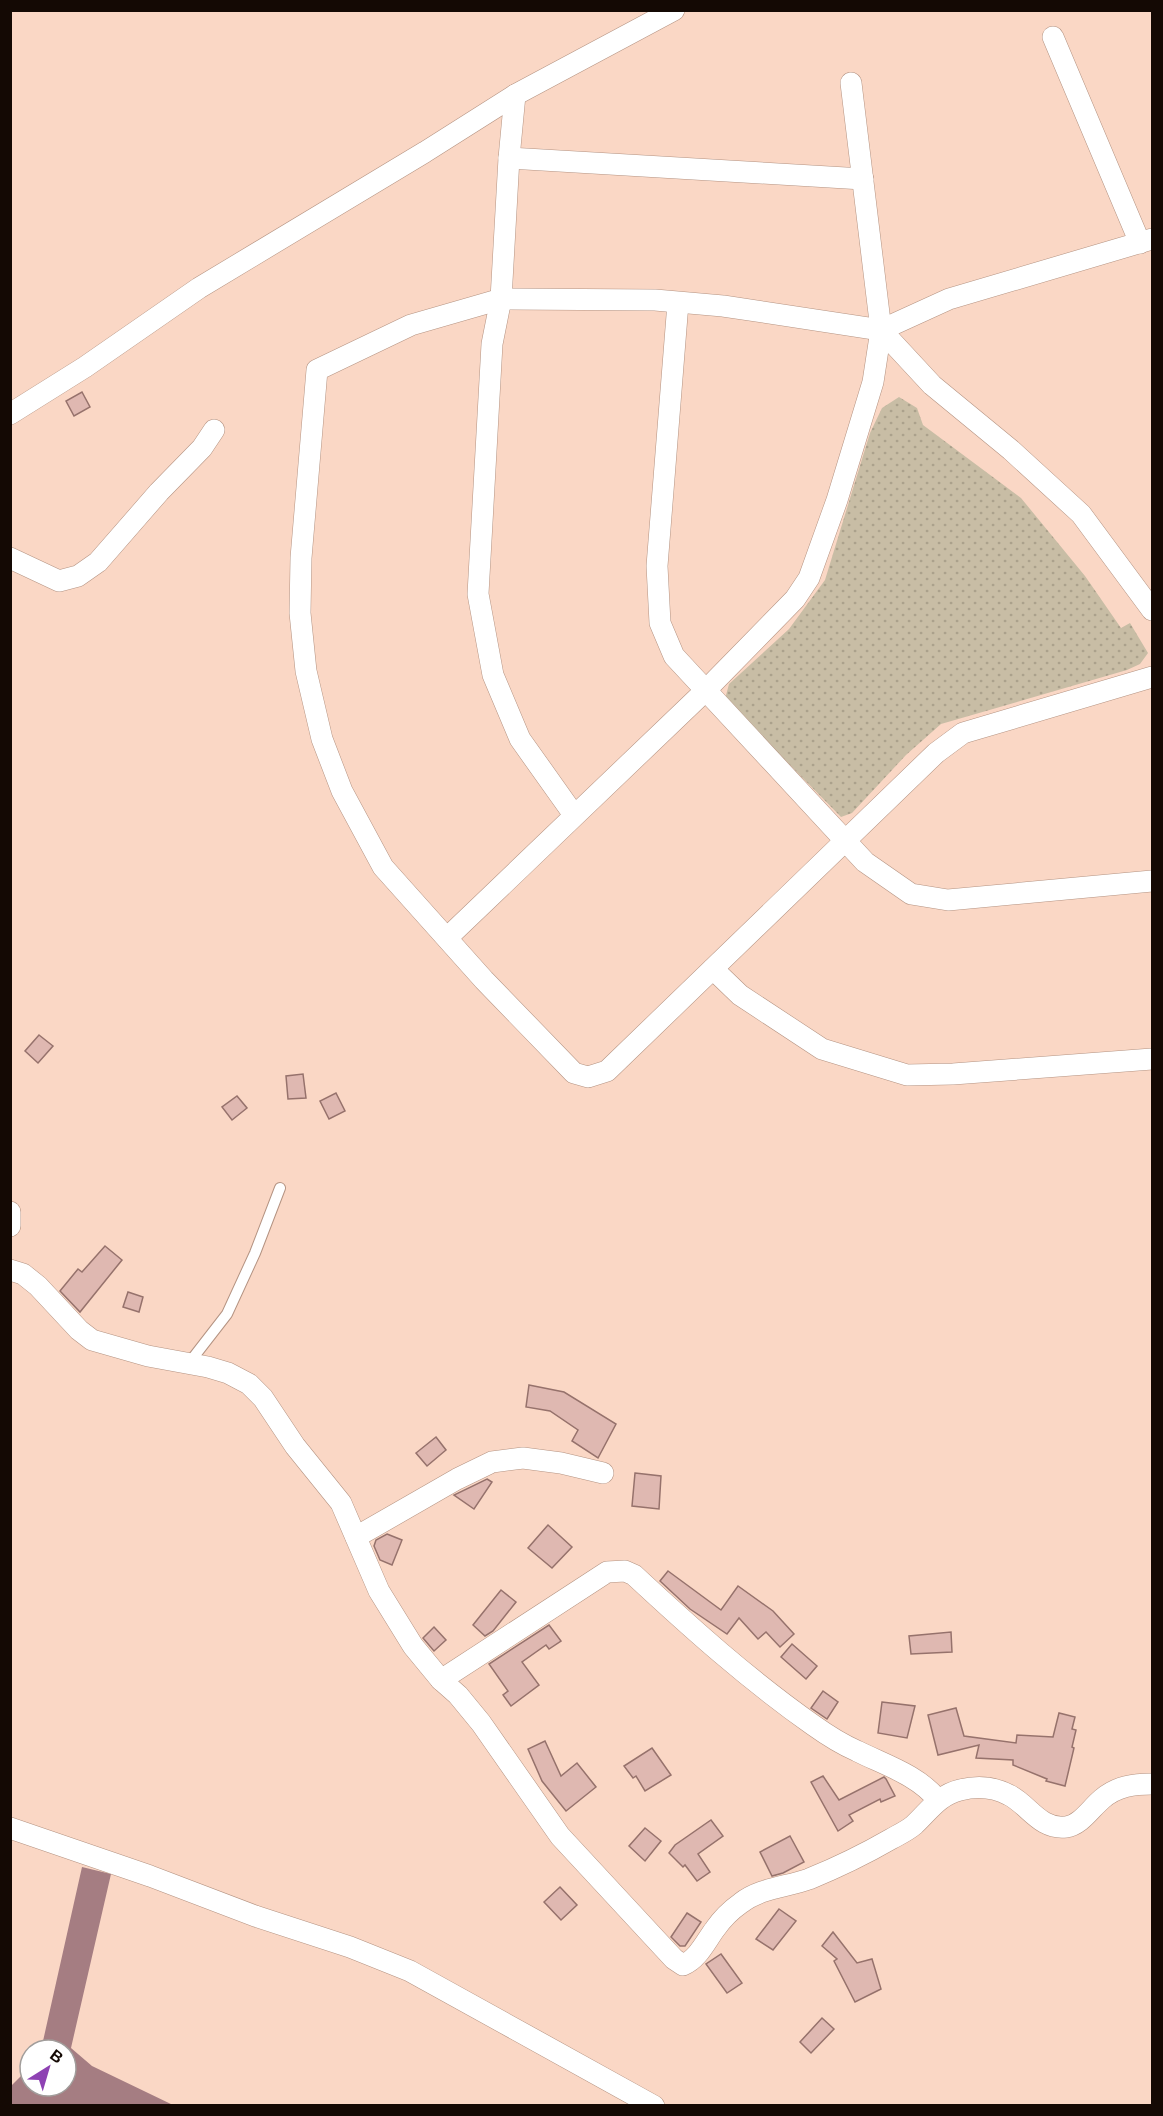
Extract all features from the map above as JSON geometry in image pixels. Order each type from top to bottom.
[{"type":"street","points":[[10,414],[85,367],[199,288],[515,95],[674,10]]},
{"type":"street","points":[[1053,37],[1146,241],[949,298],[881,330],[723,306],[655,300],[501,299],[411,325],[317,370],[301,558],[300,614],[306,671],[322,739],[342,791],[383,867],[484,980],[574,1073],[588,1077],[607,1071],[936,753],[963,733],[1152,677]]},
{"type":"street","points":[[447,939],[705,691],[795,599],[809,578],[837,500],[873,382],[881,330],[851,83]]},
{"type":"street","points":[[515,95],[501,299],[492,344],[478,594],[493,675],[520,739],[574,815]]},
{"type":"street","points":[[509,158],[863,179]]},
{"type":"street","points":[[678,303],[657,566],[660,623],[674,656],[844,842],[865,862],[911,894],[948,900],[1152,881]]},
{"type":"street","points":[[881,330],[932,385],[1011,450],[1081,514],[1152,610]]},
{"type":"street","points":[[10,558],[59,581],[78,576],[98,562],[159,492],[202,448],[214,430]]},
{"type":"street","points":[[713,969],[740,995],[822,1049],[908,1075],[953,1074],[1152,1059]]},
{"type":"street","points":[[10,1212],[10,1226]]},
{"type":"street","points":[[10,1270],[23,1274],[38,1286],[79,1330],[92,1340],[148,1356],[228,1372],[249,1384],[263,1398],[275,1419],[340,1503],[379,1591],[413,1646],[481,1723],[560,1836],[608,1890],[674,1959],[683,1965],[690,1962],[716,1928],[742,1902],[764,1891],[812,1878],[888,1840],[912,1827],[938,1800],[960,1790],[994,1789],[1022,1804],[1037,1819],[1052,1826],[1066,1827],[1076,1823],[1112,1792],[1130,1785],[1152,1784]]},
{"type":"street","points":[[356,1537],[464,1474],[492,1462],[523,1458],[561,1463],[603,1473]]},
{"type":"street","points":[[441,1680],[608,1572],[625,1571],[634,1575],[726,1659],[813,1725],[854,1750],[914,1778],[930,1789],[938,1800]]},
{"type":"street","points":[[10,1828],[150,1876],[255,1916],[350,1947],[410,1971],[654,2106]]},
{"type":"lane","points":[[189,1363],[227,1314],[255,1253],[280,1188]]},
{"type":"shaded area","points":[[899,397],[917,408],[923,425],[1021,498],[1085,576],[1121,628],[1130,623],[1148,653],[1140,664],[1127,670],[941,724],[906,755],[852,813],[841,817],[725,699],[729,684],[789,629],[825,580],[870,433],[882,408]]},
{"type":"shaded area","points":[[82,1867],[111,1874],[73,2038],[44,2038]]},
{"type":"shaded area","points":[[78,2054],[92,2066],[173,2105],[11,2105],[11,2086],[18,2079],[18,2098],[78,2098]]},
{"type":"building","points":[[82,392],[90,407],[74,416],[66,401]]},
{"type":"building","points":[[39,1035],[53,1046],[38,1063],[25,1051]]},
{"type":"building","points":[[303,1074],[306,1098],[288,1099],[286,1076]]},
{"type":"building","points":[[336,1093],[345,1111],[329,1119],[320,1101]]},
{"type":"building","points":[[237,1096],[247,1108],[232,1120],[222,1107]]},
{"type":"building","points":[[105,1246],[122,1260],[80,1312],[60,1291],[78,1269],[82,1272]]},
{"type":"building","points":[[128,1292],[143,1297],[139,1312],[123,1307]]},
{"type":"building","points":[[529,1385],[564,1392],[616,1424],[598,1458],[572,1441],[578,1430],[550,1411],[526,1407]]},
{"type":"building","points":[[436,1437],[446,1450],[427,1466],[416,1453]]},
{"type":"building","points":[[635,1473],[661,1476],[659,1509],[632,1506]]},
{"type":"building","points":[[487,1479],[492,1482],[474,1509],[454,1495]]},
{"type":"building","points":[[548,1525],[572,1547],[552,1568],[528,1548]]},
{"type":"building","points":[[387,1534],[402,1540],[392,1565],[380,1560],[374,1546],[376,1540]]},
{"type":"building","points":[[668,1571],[721,1610],[738,1586],[773,1611],[794,1634],[780,1647],[766,1632],[758,1639],[739,1618],[727,1634],[690,1609],[660,1581]]},
{"type":"building","points":[[501,1590],[516,1602],[493,1631],[485,1636],[473,1625]]},
{"type":"building","points":[[549,1625],[561,1641],[549,1649],[546,1645],[522,1662],[539,1685],[511,1706],[503,1695],[508,1691],[489,1664]]},
{"type":"building","points":[[434,1627],[446,1640],[434,1651],[423,1638]]},
{"type":"building","points":[[951,1632],[952,1652],[911,1654],[909,1636]]},
{"type":"building","points":[[792,1644],[817,1666],[806,1679],[781,1657]]},
{"type":"building","points":[[823,1691],[838,1702],[827,1719],[811,1708]]},
{"type":"building","points":[[882,1702],[915,1706],[907,1738],[878,1733]]},
{"type":"building","points":[[956,1708],[964,1736],[1016,1743],[1017,1735],[1053,1737],[1059,1713],[1075,1717],[1072,1729],[1076,1730],[1072,1747],[1074,1748],[1065,1786],[1046,1781],[1047,1779],[1013,1765],[1013,1760],[976,1758],[979,1745],[938,1755],[928,1715]]},
{"type":"building","points":[[545,1741],[561,1776],[577,1763],[596,1787],[566,1811],[542,1781],[528,1749]]},
{"type":"building","points":[[652,1748],[671,1775],[645,1791],[636,1776],[633,1778],[624,1766]]},
{"type":"building","points":[[823,1776],[839,1800],[884,1777],[895,1796],[881,1802],[880,1799],[849,1815],[853,1821],[838,1831],[811,1782]]},
{"type":"building","points":[[711,1820],[723,1836],[698,1854],[710,1872],[697,1881],[685,1865],[683,1867],[669,1853],[675,1845]]},
{"type":"building","points":[[645,1828],[661,1841],[645,1861],[629,1846]]},
{"type":"building","points":[[790,1836],[804,1862],[772,1876],[760,1852]]},
{"type":"building","points":[[560,1887],[577,1905],[561,1920],[544,1902]]},
{"type":"building","points":[[779,1909],[796,1921],[773,1950],[756,1939]]},
{"type":"building","points":[[687,1913],[701,1922],[685,1946],[680,1946],[671,1937]]},
{"type":"building","points":[[833,1932],[857,1963],[872,1959],[881,1989],[855,2002],[834,1961],[837,1959],[822,1946]]},
{"type":"building","points":[[721,1954],[742,1983],[727,1993],[706,1964]]},
{"type":"building","points":[[822,2018],[834,2029],[811,2053],[800,2042]]}]
